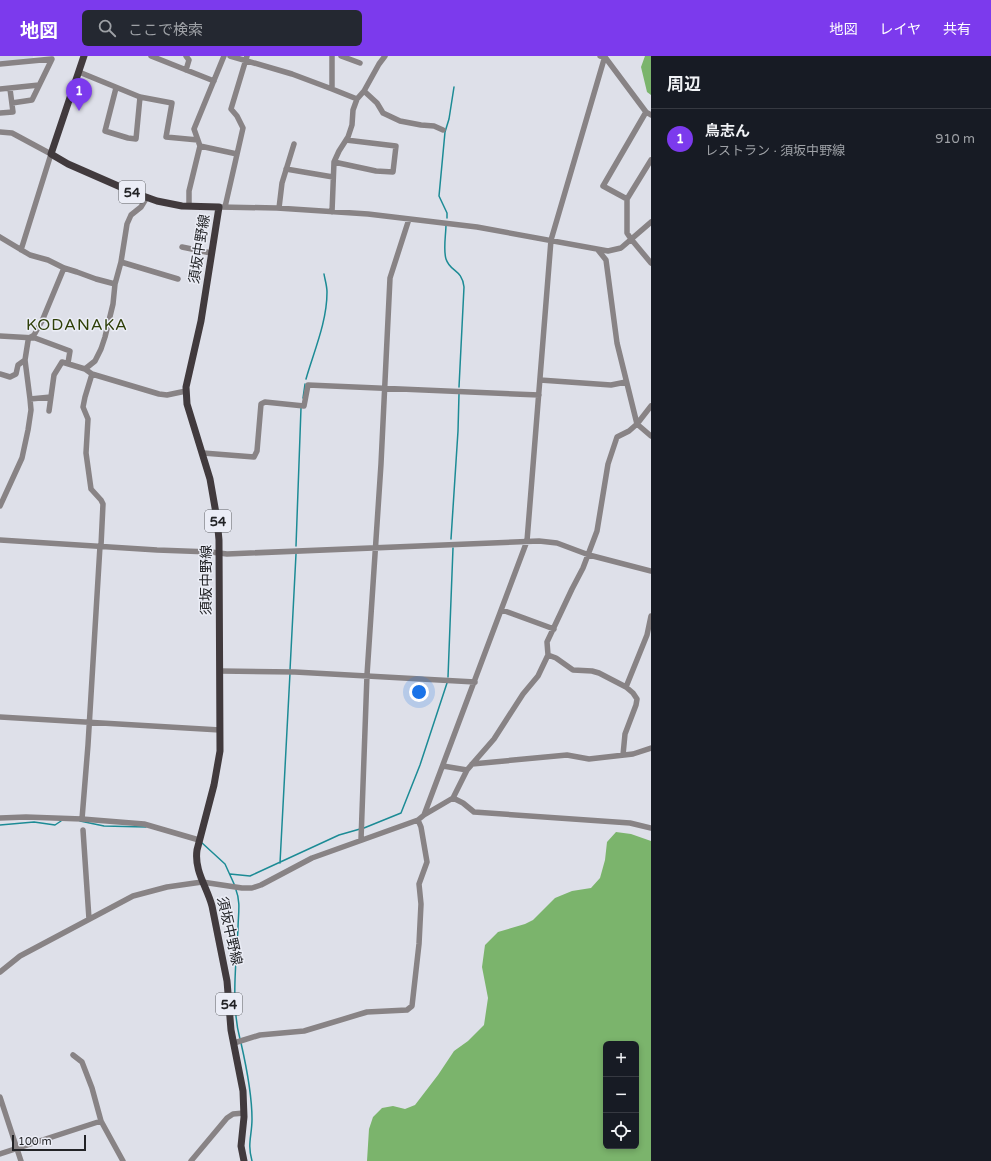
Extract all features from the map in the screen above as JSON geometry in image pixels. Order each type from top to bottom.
[{"type":"main road","points":[[51,154],[84,56]]},
{"type":"main road","name":"須坂中野線","points":[[51,154],[68,164],[147,197],[171,204],[222,207],[211,253],[201,321],[187,377],[186,391],[188,409],[210,479],[219,533],[219,756],[216,776],[199,840],[196,864],[212,906],[227,977],[231,1026],[238,1042],[244,1113],[241,1146],[244,1161]]},
{"type":"street","points":[[151,56],[214,81]]},
{"type":"street","points":[[186,56],[189,60],[186,70]]},
{"type":"street","points":[[189,206],[189,191],[199,143],[194,129],[224,56]]},
{"type":"street","points":[[230,56],[246,58],[357,98]]},
{"type":"street","points":[[332,56],[332,90]]},
{"type":"street","points":[[341,56],[360,63]]},
{"type":"street","points":[[332,212],[334,162],[352,125],[353,110],[357,98],[364,91],[379,64],[386,56]]},
{"type":"street","points":[[603,56],[648,114],[602,186],[627,199]]},
{"type":"street","points":[[424,815],[527,542],[551,240],[603,56]]},
{"type":"street","points":[[0,64],[52,58],[32,100],[12,103]]},
{"type":"street","points":[[246,58],[231,108],[243,128],[222,207],[279,208],[368,214],[477,227],[608,251],[621,248],[651,222]]},
{"type":"street","points":[[79,72],[140,97],[172,103],[166,137],[199,143],[237,154]]},
{"type":"street","points":[[0,89],[39,85]]},
{"type":"street","points":[[116,88],[105,130],[128,138],[136,139],[140,97]]},
{"type":"street","points":[[0,113],[13,112],[10,89]]},
{"type":"street","points":[[364,91],[377,103],[383,113],[400,121],[434,126],[443,130]]},
{"type":"street","points":[[0,132],[12,132],[51,154],[21,250]]},
{"type":"street","points":[[334,162],[376,171],[393,172],[396,146],[346,140]]},
{"type":"street","points":[[279,208],[282,183],[294,144]]},
{"type":"street","points":[[651,160],[627,199],[627,233],[651,263]]},
{"type":"street","points":[[286,169],[333,177]]},
{"type":"street","points":[[86,369],[95,360],[101,349],[113,304],[115,284],[121,262],[127,224],[131,215],[141,207],[147,197]]},
{"type":"street","points":[[360,840],[367,675],[390,278],[408,219]]},
{"type":"street","points":[[1,239],[30,255],[48,260],[64,268],[96,279],[115,284]]},
{"type":"street","points":[[182,247],[211,253]]},
{"type":"street","points":[[598,250],[606,260],[617,343],[637,424],[651,436]]},
{"type":"street","points":[[121,262],[178,278]]},
{"type":"street","points":[[0,506],[22,458],[28,430],[31,410],[24,360],[29,338],[34,335],[42,321],[64,268]]},
{"type":"street","points":[[0,336],[35,338],[70,351],[68,363]]},
{"type":"street","points":[[0,374],[10,377],[16,374],[18,365],[24,360]]},
{"type":"street","points":[[50,411],[50,397],[54,374],[62,362],[86,369],[92,374],[159,394],[167,395],[186,391]]},
{"type":"street","points":[[82,818],[103,504],[91,489],[86,453],[88,419],[83,407],[92,374]]},
{"type":"street","points":[[540,380],[611,385],[626,382]]},
{"type":"street","points":[[203,453],[254,457],[257,451],[261,404],[265,402],[304,406],[308,385],[384,387],[539,395]]},
{"type":"street","points":[[30,399],[50,397]]},
{"type":"street","points":[[0,972],[20,956],[132,896],[167,887],[202,882],[252,888],[261,885],[312,858],[418,820],[454,798],[467,770],[494,739],[522,694],[538,676],[548,655],[548,642],[589,555],[597,531],[608,464],[617,437],[637,424],[651,406]]},
{"type":"street","points":[[0,540],[219,553],[527,542],[557,543],[589,555],[651,571]]},
{"type":"street","points":[[502,610],[554,629]]},
{"type":"street","points":[[626,687],[649,636],[651,616]]},
{"type":"street","points":[[548,655],[556,658],[573,670],[592,671],[626,687],[633,693],[637,699],[635,711],[625,734],[623,755]]},
{"type":"street","points":[[220,671],[367,675],[475,682]]},
{"type":"street","points":[[0,717],[220,730]]},
{"type":"street","points":[[472,764],[567,755],[588,759],[623,755],[651,748]]},
{"type":"street","points":[[443,766],[467,770]]},
{"type":"street","points":[[454,798],[474,812],[630,823],[651,828]]},
{"type":"street","points":[[0,818],[26,816],[82,818],[144,824],[199,840]]},
{"type":"street","points":[[238,1042],[260,1035],[304,1031],[367,1012],[407,1010],[412,1006],[421,904],[419,884],[427,862],[421,826],[418,820]]},
{"type":"street","points":[[83,830],[89,919]]},
{"type":"street","points":[[73,1055],[82,1062],[92,1088],[101,1121],[123,1161]]},
{"type":"street","points":[[0,1097],[21,1161]]},
{"type":"street","points":[[191,1161],[227,1118],[233,1114],[244,1113]]},
{"type":"street","points":[[0,1154],[101,1121]]},
{"type":"shaded area","points":[[0,56],[33,56],[33,61],[0,64]]},
{"type":"green space","points":[[645,56],[651,56],[651,95],[647,92],[641,67]]},
{"type":"green space","points":[[616,832],[631,834],[651,841],[651,1161],[367,1161],[369,1129],[373,1117],[382,1108],[393,1106],[405,1109],[415,1105],[454,1051],[468,1041],[484,1025],[488,998],[482,967],[485,945],[498,932],[533,920],[555,898],[572,891],[591,888],[600,878],[605,860],[607,842]]},
{"type":"waterway","points":[[447,218],[447,213],[439,196],[445,132],[449,119],[454,87]]},
{"type":"waterway","points":[[446,224],[446,259],[450,266],[461,277],[464,287],[459,387]]},
{"type":"waterway","points":[[306,379],[320,336],[325,314],[327,292],[324,274]]},
{"type":"waterway","points":[[303,398],[305,384]]},
{"type":"waterway","points":[[451,539],[459,394]]},
{"type":"waterway","points":[[296,546],[301,408]]},
{"type":"waterway","points":[[448,677],[453,548]]},
{"type":"waterway","points":[[290,670],[296,554]]},
{"type":"waterway","points":[[280,863],[290,673]]},
{"type":"waterway","points":[[364,828],[401,813],[420,765],[447,683]]},
{"type":"waterway","points":[[0,825],[34,822],[55,825],[61,821]]},
{"type":"waterway","points":[[80,821],[104,826],[146,827]]},
{"type":"waterway","points":[[230,874],[250,876],[339,835],[360,829]]},
{"type":"waterway","points":[[201,842],[225,864],[235,886]]},
{"type":"waterway","points":[[236,890],[239,909],[235,970],[235,999],[237,1026],[240,1039]]},
{"type":"waterway","points":[[241,1043],[247,1070],[251,1100],[252,1125],[250,1144],[252,1161]]},
{"type":"place","name":"鳥志ん","points":[[79,111]]},
{"type":"district","name":"KODANAKA","points":[[77,324]]}]
